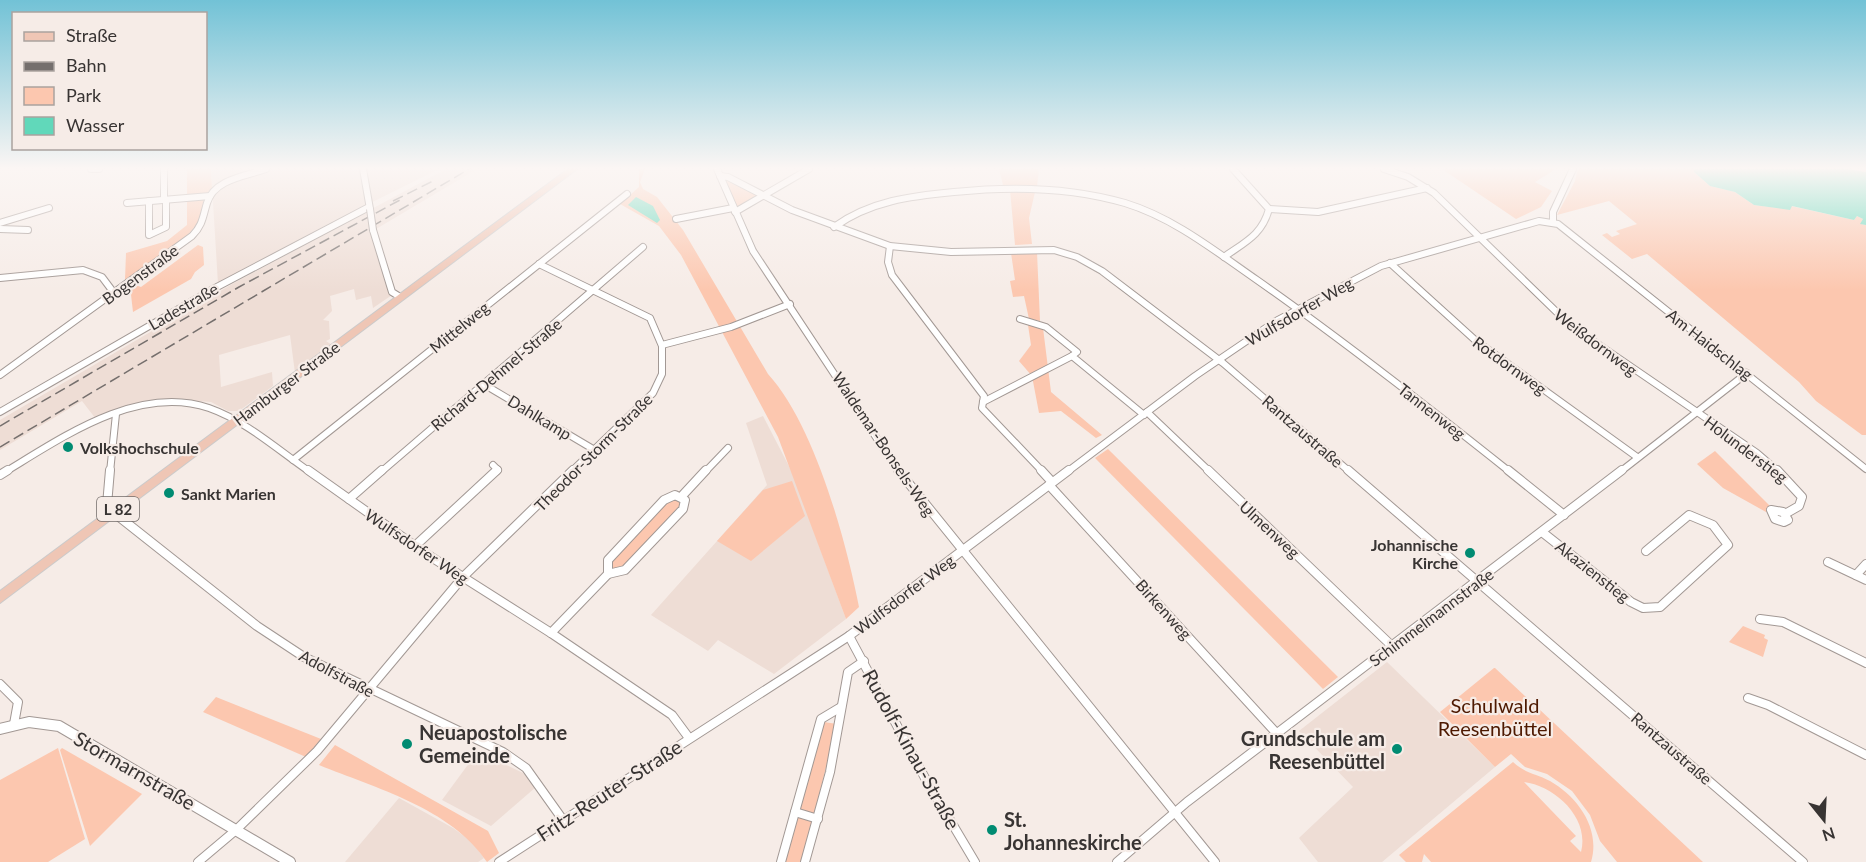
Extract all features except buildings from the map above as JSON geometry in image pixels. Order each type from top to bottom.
[{"type":"main road","name":"Hamburger Straße","points":[[0,598],[110,509],[236,420],[519,209]]},
{"type":"street","points":[[0,223],[45,209]]},
{"type":"street","points":[[149,209],[149,235],[166,226],[165,209]]},
{"type":"street","name":"Bogenstraße","points":[[0,375],[195,233],[206,216],[207,209]]},
{"type":"street","name":"Ladestraße","points":[[0,412],[215,288],[368,209]]},
{"type":"street","points":[[370,209],[373,230],[392,292],[400,297]]},
{"type":"street","name":"Mittelweg","points":[[293,460],[608,209]]},
{"type":"street","name":"Rantzaustraße","points":[[795,209],[834,227],[890,246],[932,252],[1036,249],[1069,254],[1102,271],[1218,359],[1803,862]]},
{"type":"street","name":"Tannenweg","points":[[834,227],[862,209]]},
{"type":"street","name":"Tannenweg","points":[[1143,209],[1172,223],[1300,308],[1564,515]]},
{"type":"street","points":[[1224,257],[1260,231],[1265,225],[1269,209]]},
{"type":"street","points":[[1273,209],[1318,212],[1331,209]]},
{"type":"street","name":"Weißdornweg","points":[[1450,209],[1569,325],[1695,411]]},
{"type":"street","points":[[1553,222],[1554,209]]},
{"type":"street","points":[[676,219],[734,210]]},
{"type":"street","name":"Waldemar-Bonsels-Weg","points":[[734,210],[753,251],[906,483],[1215,862]]},
{"type":"street","name":"Wulfsdorfer Weg","points":[[0,476],[67,436],[116,414],[146,406],[179,404],[206,407],[236,420],[415,546],[551,633],[672,715],[689,738],[849,636],[1218,359],[1300,308],[1390,263],[1539,221],[1553,222]]},
{"type":"street","name":"Am Haidschlag","points":[[1553,222],[1866,469]]},
{"type":"street","points":[[0,230],[28,230]]},
{"type":"street","name":"Birkenweg","points":[[890,246],[888,262],[892,275],[984,396],[982,408],[1278,735]]},
{"type":"street","name":"Richard-Dehmel-Straße","points":[[349,499],[643,248]]},
{"type":"street","name":"Rotdornweg","points":[[1390,263],[1475,340],[1638,457]]},
{"type":"street","name":"Theodor-Storm-Straße","points":[[198,862],[236,830],[317,751],[367,689],[464,577],[552,494],[593,449],[653,393],[661,382],[665,371],[662,345],[658,330],[650,318],[539,264]]},
{"type":"street","points":[[0,278],[83,270],[102,277],[114,293]]},
{"type":"street","points":[[662,345],[731,327],[790,304]]},
{"type":"street","name":"Ulmenweg","points":[[1020,319],[1051,330],[1077,352],[1072,356],[1145,413],[1392,646]]},
{"type":"street","points":[[983,402],[1072,356]]},
{"type":"street","name":"Schimmelmannstraße","points":[[1117,862],[1175,811],[1479,582],[1695,411],[1747,373]]},
{"type":"street","name":"Dahlkamp","points":[[485,385],[593,449]]},
{"type":"street","name":"Holunderstieg","points":[[1695,411],[1757,453],[1796,488],[1802,497],[1802,503],[1785,514]]},
{"type":"street","points":[[110,509],[116,414]]},
{"type":"street","points":[[681,497],[728,448]]},
{"type":"street","points":[[415,546],[498,470],[494,465]]},
{"type":"street","points":[[551,633],[609,574],[625,570],[683,509],[685,500],[675,495],[664,500],[608,560],[606,567],[609,574]]},
{"type":"street","name":"Adolfstraße","points":[[110,509],[257,626],[321,667],[503,752],[526,768],[563,820]]},
{"type":"street","name":"Akazienstieg","points":[[1542,532],[1631,602],[1647,609],[1660,608],[1674,597],[1728,545],[1723,536],[1707,521],[1689,515],[1646,551]]},
{"type":"street","points":[[1828,562],[1866,579]]},
{"type":"street","points":[[1856,575],[1866,564]]},
{"type":"street","points":[[1760,619],[1783,622],[1866,663]]},
{"type":"street","name":"Rudolf-Kinau-Straße","points":[[849,636],[899,732],[975,862]]},
{"type":"street","points":[[805,862],[818,819],[840,726],[837,710],[848,672],[864,661]]},
{"type":"street","points":[[0,684],[18,702],[14,724]]},
{"type":"street","points":[[1748,698],[1768,705],[1866,755]]},
{"type":"street","points":[[781,862],[821,719],[837,710]]},
{"type":"street","name":"Stormarnstraße","points":[[0,729],[14,724],[46,722],[58,726],[290,862]]},
{"type":"street","name":"Fritz-Reuter-Straße","points":[[499,862],[689,738]]},
{"type":"street","points":[[795,812],[818,819]]},
{"type":"shaded area","points":[[213,209],[358,209],[328,224],[218,284]]},
{"type":"shaded area","points":[[371,209],[409,209],[371,232],[392,295],[373,308],[371,296],[356,300],[354,289],[330,296],[332,311],[323,320],[329,321],[330,339],[326,341],[332,345],[295,373],[290,335],[219,355],[221,387],[272,372],[273,386],[239,411],[228,411],[211,402],[170,399],[129,408],[99,423],[82,401],[0,450],[0,420],[234,283]]},
{"type":"shaded area","points":[[763,416],[792,472],[846,619],[774,674],[718,640],[708,651],[651,615],[767,485],[746,423]]},
{"type":"shaded area","name":"Grundschule am Reesenbüttel","points":[[1387,662],[1495,767],[1382,862],[1318,862],[1299,838],[1353,787],[1299,731]]},
{"type":"shaded area","points":[[478,751],[523,773],[536,787],[491,826],[442,800]]},
{"type":"shaded area","points":[[399,798],[453,828],[472,842],[484,858],[478,862],[345,862]]},
{"type":"green space","points":[[187,209],[202,209],[196,225],[181,241],[125,280],[126,253],[167,241],[187,225]]},
{"type":"green space","points":[[629,209],[667,209],[683,230],[768,374],[785,396],[800,422],[826,484],[846,549],[859,607],[846,619],[778,437],[681,255],[659,226]]},
{"type":"green space","points":[[1012,209],[1031,209],[1029,218],[1032,244],[1015,245]]},
{"type":"green space","points":[[1502,209],[1536,209],[1516,219]]},
{"type":"green space","points":[[1560,209],[1578,209],[1557,215]]},
{"type":"green space","points":[[1619,209],[1806,209],[1854,220],[1857,216],[1863,219],[1861,224],[1866,225],[1866,435],[1862,435],[1816,401],[1799,382],[1647,254],[1632,259],[1602,235],[1607,233],[1612,237],[1620,234],[1616,231],[1637,224]]},
{"type":"green space","points":[[198,245],[203,247],[204,265],[195,272],[191,279],[133,312],[130,286],[133,284],[141,287]]},
{"type":"green space","points":[[1037,252],[1040,321],[1029,319],[1024,296],[1013,297],[1010,281],[1015,280],[1011,253]]},
{"type":"green space","points":[[1028,325],[1043,328],[1051,392],[1102,435],[1096,438],[1061,411],[1039,413],[1032,376],[1019,361],[1031,345]]},
{"type":"green space","points":[[1108,449],[1338,677],[1323,689],[1095,458]]},
{"type":"green space","points":[[1715,451],[1771,507],[1766,512],[1723,488],[1697,464]]},
{"type":"green space","points":[[792,481],[805,516],[751,561],[717,541],[763,490]]},
{"type":"green space","points":[[670,500],[680,500],[681,507],[627,565],[612,570],[612,560]]},
{"type":"green space","points":[[1743,626],[1765,635],[1764,638],[1768,640],[1763,657],[1729,642]]},
{"type":"green space","name":"Schulwald Reesenbüttel","points":[[1494,668],[1703,862],[1617,862],[1600,841],[1590,815],[1572,791],[1547,774],[1525,767],[1511,754],[1495,767],[1440,712]]},
{"type":"green space","points":[[216,697],[321,739],[306,757],[203,712]]},
{"type":"green space","points":[[824,722],[837,724],[802,862],[783,862]]},
{"type":"green space","points":[[335,745],[488,831],[499,853],[487,862],[472,843],[433,814],[387,792],[319,765]]},
{"type":"green space","points":[[58,748],[85,839],[48,862],[0,862],[0,780]]},
{"type":"green space","points":[[62,748],[142,794],[90,846],[60,750]]},
{"type":"green space","points":[[1513,762],[1526,771],[1550,781],[1570,796],[1585,815],[1593,838],[1591,862],[1431,862],[1424,854],[1422,862],[1406,862],[1399,855]],"holes":[[[1524,782],[1536,785],[1558,797],[1575,816],[1580,827],[1581,852],[1570,841],[1576,836]]]},
{"type":"water","points":[[635,209],[655,209],[660,220],[657,223]]},
{"type":"water","points":[[1806,209],[1866,209],[1866,225],[1860,224],[1863,219],[1857,216],[1854,220]]},
{"type":"railway","points":[[0,426],[239,287],[383,209]]},
{"type":"railway","points":[[0,447],[401,209]]},
{"type":"place","name":"Volkshochschule","points":[[68,447]]},
{"type":"place","name":"Sankt Marien","points":[[169,493]]},
{"type":"place","name":"Johannische Kirche","points":[[1470,553]]},
{"type":"place","name":"Neuapostolische Gemeinde","points":[[407,744]]},
{"type":"place","name":"Grundschule am Reesenbüttel","points":[[1397,749]]},
{"type":"place","name":"St. Johanneskirche","points":[[992,830]]}]
